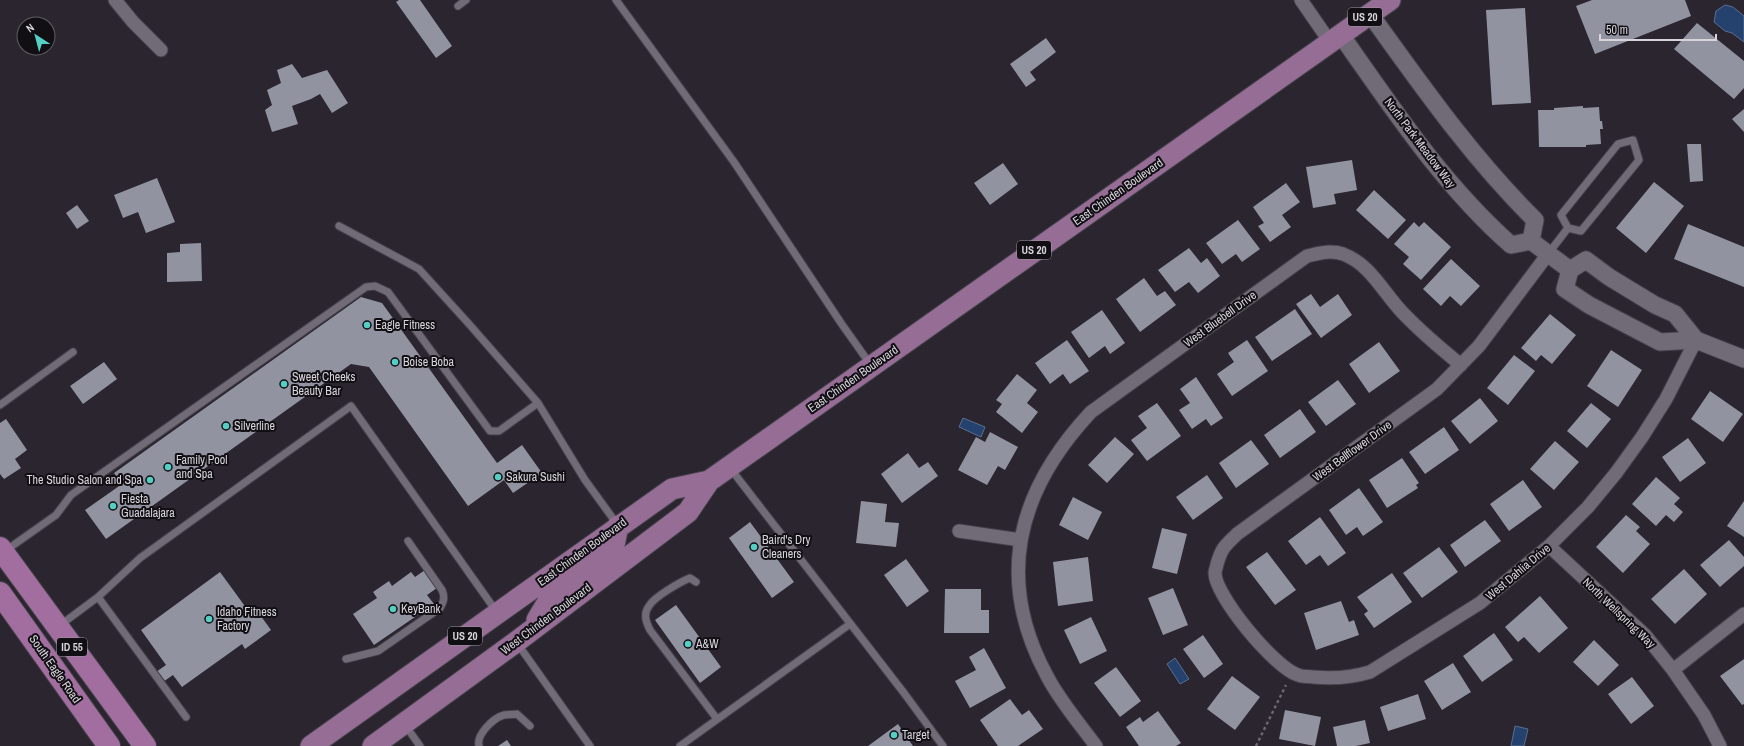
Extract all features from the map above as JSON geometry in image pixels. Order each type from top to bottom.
[{"type":"highway","name":"ID 55","points":[[2,550],[145,746]]},
{"type":"highway","name":"South Eagle Road","points":[[0,593],[109,746]]},
{"type":"main road","name":"East Chinden Boulevard","points":[[311,746],[672,489],[709,481],[728,466],[1390,0]]},
{"type":"main road","name":"West Chinden Boulevard","points":[[373,746],[524,636],[688,512],[709,481]]},
{"type":"main road","points":[[524,636],[552,595],[613,550],[618,526]]},
{"type":"street","points":[[115,0],[133,22],[161,50]]},
{"type":"street","points":[[1301,0],[1335,38]]},
{"type":"street","points":[[1370,14],[1457,133],[1491,175],[1535,220],[1531,241],[1570,270]]},
{"type":"street","name":"North Park Meadow Way","points":[[1335,38],[1428,157],[1464,200],[1490,227],[1511,245],[1531,241]]},
{"type":"street","name":"West Bluebell Drive","points":[[1096,746],[1048,677],[1030,640],[1024,621],[1019,587],[1018,559],[1021,540],[1032,502],[1047,468],[1068,437],[1091,412],[1307,256],[1325,252],[1343,254],[1360,263],[1373,276],[1401,311],[1434,344],[1461,365]]},
{"type":"street","name":"West Bellflower Drive","points":[[1264,650],[1221,594],[1215,573],[1222,550],[1237,534],[1415,407],[1442,385],[1479,346],[1548,254]]},
{"type":"street","points":[[1696,340],[1675,314],[1655,305],[1616,281],[1586,260],[1570,270],[1565,289],[1589,305],[1660,342],[1696,340],[1744,359]]},
{"type":"street","name":"West Dahlia Drive","points":[[1264,650],[1276,661],[1298,676],[1334,679],[1353,677],[1370,672],[1480,603],[1549,546],[1588,507],[1616,473],[1642,437],[1666,399],[1696,340]]},
{"type":"street","points":[[959,531],[1021,540]]},
{"type":"street","name":"North Wellspring Way","points":[[1549,546],[1644,635],[1673,670],[1704,715],[1720,746]]},
{"type":"street","points":[[1673,670],[1744,614]]},
{"type":"lane","points":[[458,6],[466,0]]},
{"type":"lane","points":[[616,0],[734,162],[841,323],[872,366]]},
{"type":"lane","points":[[1633,140],[1639,160],[1581,231],[1568,228],[1561,214],[1618,144],[1633,140]]},
{"type":"lane","points":[[339,226],[420,269],[538,403],[585,480],[618,526]]},
{"type":"lane","points":[[1548,254],[1568,228]]},
{"type":"lane","points":[[2,550],[56,515],[71,495],[366,287],[376,286],[388,292],[490,431],[499,431],[538,403]]},
{"type":"lane","points":[[0,405],[73,352]]},
{"type":"lane","points":[[58,627],[98,598],[140,558],[351,406],[498,613]]},
{"type":"lane","points":[[728,466],[943,746]]},
{"type":"lane","points":[[346,659],[378,651],[440,608],[444,595],[442,590],[408,541]]},
{"type":"lane","points":[[696,582],[690,578],[678,583],[649,605],[645,617],[650,630],[717,719]]},
{"type":"lane","points":[[98,598],[186,717]]},
{"type":"lane","points":[[680,746],[850,624]]},
{"type":"lane","points":[[524,636],[590,746]]},
{"type":"lane","points":[[479,746],[478,742],[483,730],[502,715],[517,714],[530,726]]},
{"type":"lane","points":[[404,723],[420,746]]},
{"type":"path","points":[[1256,746],[1286,684]]},
{"type":"water","points":[[1725,5],[1733,7],[1744,16],[1744,42],[1732,33],[1725,31],[1714,22],[1716,11]]},
{"type":"water","points":[[963,418],[985,427],[981,437],[959,427]]},
{"type":"water","points":[[1175,658],[1189,679],[1180,684],[1167,664]]},
{"type":"water","points":[[1515,726],[1528,729],[1524,746],[1511,746]]},
{"type":"building","points":[[399,0],[420,0],[452,46],[436,58],[396,2]]},
{"type":"building","points":[[1592,0],[1685,0],[1691,16],[1595,54],[1576,6]]},
{"type":"building","points":[[1525,8],[1531,103],[1492,105],[1486,10]]},
{"type":"building","points":[[1697,23],[1744,61],[1744,88],[1734,99],[1674,49]]},
{"type":"building","points":[[1046,38],[1056,52],[1030,72],[1036,80],[1026,87],[1010,64]]},
{"type":"building","points":[[292,64],[302,78],[327,70],[348,103],[332,113],[320,94],[292,106],[298,124],[272,132],[265,110],[272,105],[267,90],[281,83],[277,70]]},
{"type":"building","points":[[1583,106],[1583,108],[1599,107],[1600,121],[1602,121],[1603,129],[1600,129],[1601,144],[1586,145],[1586,147],[1539,147],[1538,110],[1554,110],[1554,108]]},
{"type":"building","points":[[1744,109],[1744,132],[1732,119]]},
{"type":"building","points":[[1687,144],[1701,144],[1703,181],[1690,182]]},
{"type":"building","points":[[1352,160],[1357,190],[1334,194],[1336,204],[1313,208],[1306,167]]},
{"type":"building","points":[[1003,163],[1018,184],[990,205],[974,183]]},
{"type":"building","points":[[157,178],[175,222],[146,233],[138,212],[123,218],[114,195]]},
{"type":"building","points":[[1654,182],[1684,206],[1646,253],[1616,228]]},
{"type":"building","points":[[1286,183],[1300,202],[1282,215],[1291,227],[1270,242],[1258,226],[1264,223],[1253,207]]},
{"type":"building","points":[[1374,190],[1406,220],[1388,239],[1356,210]]},
{"type":"building","points":[[77,205],[89,221],[77,229],[66,213]]},
{"type":"building","points":[[1238,220],[1260,249],[1242,262],[1236,254],[1222,264],[1206,243]]},
{"type":"building","points":[[1414,222],[1419,227],[1424,222],[1451,247],[1421,280],[1403,264],[1409,257],[1394,244]]},
{"type":"building","points":[[1688,224],[1744,247],[1744,287],[1674,259]]},
{"type":"building","points":[[201,243],[202,281],[167,282],[167,253],[180,252],[180,244]]},
{"type":"building","points":[[1189,248],[1201,263],[1207,258],[1220,276],[1198,293],[1189,282],[1175,292],[1158,270]]},
{"type":"building","points":[[1451,259],[1480,286],[1461,306],[1450,296],[1441,306],[1423,289]]},
{"type":"building","points":[[1144,278],[1157,296],[1165,291],[1176,305],[1140,332],[1116,299]]},
{"type":"building","points":[[1311,294],[1320,307],[1338,294],[1352,315],[1321,338],[1296,304]]},
{"type":"building","points":[[361,297],[382,303],[497,463],[522,445],[542,473],[513,493],[504,480],[468,506],[369,367],[351,364],[106,539],[85,510],[122,484],[114,473]]},
{"type":"building","points":[[1295,309],[1312,334],[1272,361],[1255,337]]},
{"type":"building","points":[[1102,310],[1125,343],[1110,354],[1105,346],[1089,358],[1071,332]]},
{"type":"building","points":[[1550,314],[1576,335],[1552,364],[1541,355],[1536,361],[1521,348]]},
{"type":"building","points":[[1067,340],[1089,371],[1070,384],[1063,374],[1050,384],[1035,363]]},
{"type":"building","points":[[1247,340],[1268,371],[1232,396],[1217,374],[1234,362],[1228,353]]},
{"type":"building","points":[[1379,342],[1400,371],[1369,393],[1349,364]]},
{"type":"building","points":[[1611,350],[1642,370],[1618,407],[1587,386]]},
{"type":"building","points":[[1514,355],[1535,371],[1508,405],[1487,388]]},
{"type":"building","points":[[104,362],[117,379],[83,404],[70,386]]},
{"type":"building","points":[[1017,374],[1037,390],[1027,403],[1038,412],[1022,433],[996,412],[1002,404],[996,400]]},
{"type":"building","points":[[1196,377],[1223,418],[1211,426],[1206,419],[1192,429],[1179,410],[1190,403],[1180,389]]},
{"type":"building","points":[[1338,380],[1356,404],[1326,426],[1308,402]]},
{"type":"building","points":[[1710,391],[1743,414],[1723,442],[1691,419]]},
{"type":"building","points":[[1480,398],[1498,421],[1470,444],[1451,421]]},
{"type":"building","points":[[1157,403],[1181,436],[1147,461],[1131,440],[1147,428],[1138,416]]},
{"type":"building","points":[[1591,403],[1611,419],[1587,448],[1567,431]]},
{"type":"building","points":[[1300,409],[1316,432],[1280,458],[1264,435]]},
{"type":"building","points":[[6,419],[27,450],[15,459],[21,468],[4,479],[0,474],[0,423]]},
{"type":"building","points":[[1444,427],[1459,450],[1425,474],[1409,452]]},
{"type":"building","points":[[990,432],[1018,447],[1005,470],[998,466],[987,485],[958,470],[976,437],[985,442]]},
{"type":"building","points":[[1115,437],[1134,454],[1107,483],[1088,465]]},
{"type":"building","points":[[1688,438],[1706,463],[1680,482],[1662,457]]},
{"type":"building","points":[[1251,440],[1269,464],[1236,488],[1219,463]]},
{"type":"building","points":[[1555,441],[1579,462],[1554,490],[1530,469]]},
{"type":"building","points":[[908,453],[919,468],[928,462],[938,476],[902,503],[881,474]]},
{"type":"building","points":[[1402,458],[1419,483],[1416,485],[1418,488],[1387,508],[1369,480]]},
{"type":"building","points":[[1207,475],[1223,498],[1193,520],[1176,497]]},
{"type":"building","points":[[1656,477],[1680,498],[1674,504],[1683,512],[1674,522],[1666,515],[1656,526],[1632,504]]},
{"type":"building","points":[[1523,480],[1542,507],[1509,531],[1490,504]]},
{"type":"building","points":[[1359,488],[1383,522],[1363,536],[1357,527],[1346,535],[1329,510]]},
{"type":"building","points":[[1073,497],[1102,512],[1088,540],[1059,525]]},
{"type":"building","points":[[861,501],[887,504],[885,522],[899,523],[896,547],[856,543]]},
{"type":"building","points":[[1744,501],[1744,537],[1727,526]]},
{"type":"building","points":[[1626,515],[1640,527],[1636,531],[1650,544],[1623,573],[1596,547]]},
{"type":"building","points":[[1320,517],[1346,553],[1328,566],[1320,555],[1306,565],[1288,541]]},
{"type":"building","points":[[1485,520],[1501,541],[1465,567],[1450,545]]},
{"type":"building","points":[[750,522],[794,582],[772,598],[729,538]]},
{"type":"building","points":[[1162,528],[1187,534],[1177,574],[1152,568]]},
{"type":"building","points":[[1729,540],[1744,557],[1744,566],[1720,587],[1700,565]]},
{"type":"building","points":[[1439,547],[1458,572],[1422,598],[1403,573]]},
{"type":"building","points":[[1267,552],[1296,590],[1275,605],[1246,567]]},
{"type":"building","points":[[1088,557],[1093,601],[1058,606],[1053,562]]},
{"type":"building","points":[[906,559],[929,591],[907,607],[884,575]]},
{"type":"building","points":[[1684,569],[1707,594],[1675,624],[1651,599]]},
{"type":"building","name":"KeyBank","points":[[425,570],[437,588],[427,595],[434,604],[374,645],[353,614],[377,598],[373,592],[389,581],[392,586],[411,572],[415,577]]},
{"type":"building","name":"Idaho Fitness Factory","points":[[220,572],[247,609],[253,605],[271,630],[245,649],[242,644],[182,687],[173,675],[163,682],[156,672],[166,665],[141,630]]},
{"type":"building","points":[[1392,573],[1412,602],[1374,628],[1364,614],[1368,611],[1357,597]]},
{"type":"building","points":[[1173,588],[1188,625],[1163,635],[1148,598]]},
{"type":"building","points":[[945,589],[981,589],[981,610],[989,610],[989,633],[944,633]]},
{"type":"building","points":[[1540,596],[1568,628],[1539,653],[1524,637],[1518,642],[1505,627]]},
{"type":"building","points":[[1341,601],[1349,622],[1354,620],[1359,635],[1316,650],[1304,613]]},
{"type":"building","name":"A&W","points":[[676,605],[721,667],[700,683],[655,620]]},
{"type":"building","points":[[1091,617],[1107,651],[1080,664],[1064,630]]},
{"type":"building","points":[[1494,633],[1513,660],[1482,682],[1463,656]]},
{"type":"building","points":[[1203,635],[1223,664],[1204,678],[1183,649]]},
{"type":"building","points":[[1594,640],[1619,665],[1598,686],[1573,662]]},
{"type":"building","points":[[984,648],[1006,688],[970,708],[955,681],[976,670],[969,657]]},
{"type":"building","points":[[1744,659],[1744,704],[1742,705],[1720,676]]},
{"type":"building","points":[[1453,663],[1471,692],[1442,710],[1424,681]]},
{"type":"building","points":[[1116,667],[1141,701],[1120,717],[1094,683]]},
{"type":"building","points":[[1232,676],[1260,697],[1235,730],[1207,709]]},
{"type":"building","points":[[1632,677],[1654,706],[1631,724],[1608,694]]},
{"type":"building","points":[[1418,694],[1426,719],[1388,731],[1380,707]]},
{"type":"building","points":[[1010,699],[1022,715],[1029,710],[1043,729],[1018,746],[998,746],[980,720]]},
{"type":"building","points":[[1285,710],[1321,717],[1315,746],[1279,739]]},
{"type":"building","points":[[1158,711],[1181,743],[1176,746],[1139,746],[1126,727],[1140,717],[1143,722]]},
{"type":"building","points":[[1365,720],[1370,743],[1356,746],[1337,746],[1333,727]]},
{"type":"building","name":"Target","points":[[898,724],[913,746],[868,746]]},
{"type":"building","points":[[507,740],[511,746],[498,746]]},
{"type":"place","name":"Eagle Fitness","points":[[367,325]]},
{"type":"place","name":"Boise Boba","points":[[395,362]]},
{"type":"place","name":"Sweet Cheeks Beauty Bar","points":[[284,384]]},
{"type":"place","name":"Silverline","points":[[226,426]]},
{"type":"place","name":"Family Pool and Spa","points":[[168,467]]},
{"type":"place","name":"Sakura Sushi","points":[[498,477]]},
{"type":"place","name":"The Studio Salon and Spa","points":[[150,480]]},
{"type":"place","name":"Fiesta Guadalajara","points":[[113,506]]},
{"type":"place","name":"Baird's Dry Cleaners","points":[[754,547]]},
{"type":"place","name":"KeyBank","points":[[393,609]]},
{"type":"place","name":"Idaho Fitness Factory","points":[[209,619]]},
{"type":"place","name":"A&W","points":[[688,644]]},
{"type":"place","name":"Target","points":[[894,735]]}]
